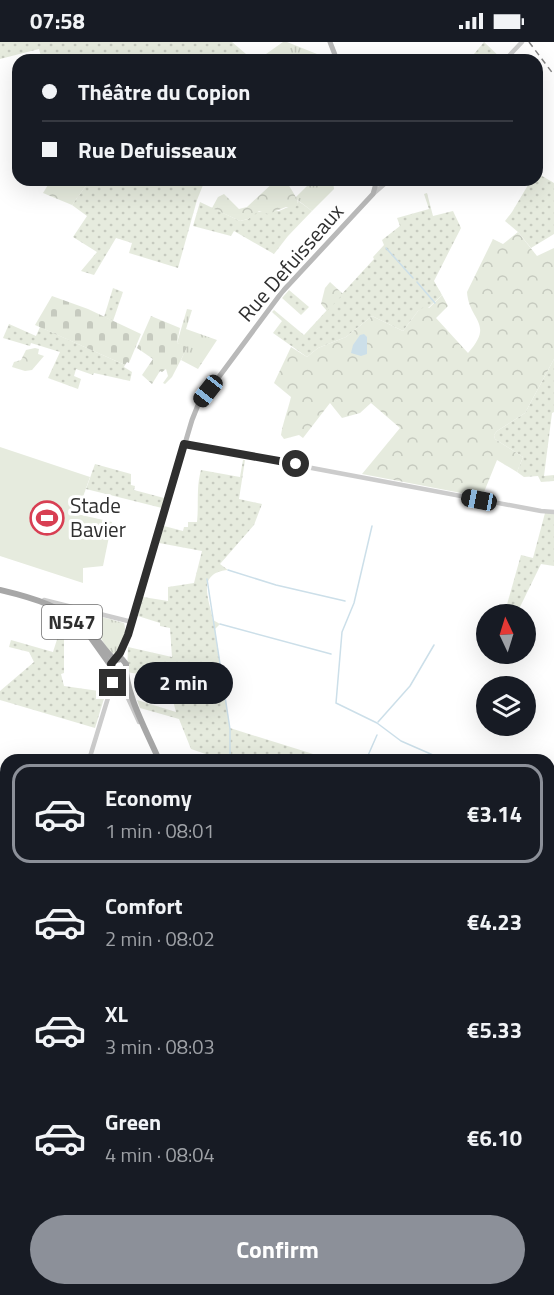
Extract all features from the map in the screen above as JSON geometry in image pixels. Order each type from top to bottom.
[{"type":"main road","name":"Rue Defuisseaux","points":[[116,659],[132,621],[184,444],[198,405],[282,292],[373,194],[375,186]]},
{"type":"main road","name":"N547","points":[[0,590],[38,599],[78,621],[116,659]]},
{"type":"main road","name":"N547","points":[[19,595],[51,609],[74,623],[97,645],[128,685],[156,754]]},
{"type":"main road","name":"Rue Defuisseaux","points":[[124,644],[125,662]]},
{"type":"main road","points":[[116,659],[125,662],[117,671],[116,659]]},
{"type":"street","points":[[511,54],[522,42]]},
{"type":"street","points":[[373,194],[382,186]]},
{"type":"street","points":[[184,444],[554,512]]},
{"type":"street","points":[[38,599],[132,621]]},
{"type":"street","points":[[91,754],[117,671]]},
{"type":"street","points":[[112,685],[117,682],[122,685],[137,719],[147,732]]},
{"type":"green space","points":[[0,42],[232,42],[246,54],[40,54],[39,49],[12,54],[0,59]]},
{"type":"green space","points":[[283,42],[287,42],[317,54],[266,54]]},
{"type":"green space","points":[[484,42],[497,54],[474,54]]},
{"type":"green space","points":[[543,177],[554,183],[554,234],[531,248],[505,221],[527,186],[543,186]]},
{"type":"green space","points":[[47,186],[86,186],[72,205],[43,193]]},
{"type":"green space","points":[[86,186],[203,186],[178,268],[129,253],[132,243],[116,238],[94,275],[81,271],[97,252],[73,237],[87,216],[72,205]]},
{"type":"green space","points":[[270,186],[289,186],[298,202],[298,205],[293,208],[286,207],[268,214],[259,211],[248,219],[240,221],[212,208],[218,197],[224,194],[239,209],[247,207]]},
{"type":"green space","points":[[307,186],[334,186],[334,189],[312,211],[295,198]]},
{"type":"green space","points":[[427,193],[433,216],[453,211],[461,228],[434,281],[442,295],[428,308],[418,311],[403,331],[372,316],[346,337],[318,348],[307,357],[273,333],[282,321],[272,312],[274,310],[304,335],[374,259],[373,257],[384,245],[382,240],[400,226],[397,218],[429,209],[424,194]]},
{"type":"green space","points":[[297,200],[312,211],[274,254],[234,231],[231,236],[193,226],[200,202],[240,221],[248,219],[255,212],[279,211],[298,203]]},
{"type":"green space","points":[[518,232],[537,256],[554,248],[554,359],[525,413],[494,435],[495,439],[523,457],[517,472],[497,460],[482,497],[362,474],[400,428],[371,403],[360,413],[342,418],[330,403],[303,438],[299,435],[284,439],[281,435],[291,397],[274,383],[291,347],[307,357],[318,348],[346,337],[372,316],[403,331],[418,311],[424,307],[429,308],[442,295],[448,306],[436,318],[468,353],[480,335],[480,328],[467,292],[493,239],[503,244]]},
{"type":"green space","points":[[330,282],[343,294],[327,311],[321,304],[325,288]]},
{"type":"green space","points":[[113,288],[123,292],[113,321],[104,317]]},
{"type":"green space","points":[[289,290],[309,307],[301,315],[282,298]]},
{"type":"green space","points":[[52,296],[88,309],[141,334],[129,363],[125,365],[35,325]]},
{"type":"green space","points":[[187,309],[192,310],[186,329],[217,340],[198,369],[181,360],[187,347],[177,343]]},
{"type":"green space","points":[[151,316],[180,328],[177,343],[188,346],[172,377],[165,384],[163,383],[168,376],[166,369],[160,371],[152,384],[142,375],[153,359],[137,348]]},
{"type":"green space","points":[[9,324],[36,336],[40,327],[125,365],[124,367],[132,372],[130,381],[94,373],[93,375],[76,369],[74,376],[81,379],[78,389],[48,378],[60,352],[31,343],[30,346],[3,338]]},
{"type":"green space","points":[[39,349],[38,354],[44,356],[32,370],[25,371],[12,367],[14,362],[21,360],[26,350]]},
{"type":"green space","points":[[554,359],[554,412],[552,413],[544,476],[554,475],[554,481],[541,482],[538,476],[524,477],[517,472],[523,457],[495,439],[494,435],[525,413]]},
{"type":"green space","name":"Stade Bavier","points":[[0,447],[90,477],[77,514],[112,522],[103,566],[83,568],[83,583],[0,556]]},
{"type":"green space","points":[[243,460],[245,460],[239,499],[262,504],[254,525],[220,564],[228,570],[212,576],[207,588],[213,620],[220,624],[215,629],[230,728],[313,754],[206,754],[191,749],[179,719],[140,708],[137,700],[176,712],[170,690],[170,680],[127,672],[128,647],[172,657],[170,628],[138,616],[143,597],[168,601],[168,587],[194,583],[202,551],[159,543],[164,526],[183,531],[184,527],[188,527],[188,522],[197,522],[201,470],[240,477]]},
{"type":"green space","points":[[95,464],[131,474],[131,485],[135,486],[134,490],[164,498],[162,508],[86,489]]},
{"type":"green space","points":[[545,513],[554,513],[554,566],[541,564],[521,604],[507,604],[521,555],[533,558]]},
{"type":"green space","points":[[65,607],[124,623],[124,640],[118,652],[110,653],[97,632],[86,622],[64,609]]},
{"type":"green space","points":[[60,618],[65,620],[69,633],[64,636],[64,673],[61,674],[64,686],[106,692],[95,728],[0,700],[0,691],[34,662],[29,652],[9,647],[11,640],[53,652],[61,627],[58,626]]},
{"type":"water","points":[[364,334],[367,337],[367,354],[361,356],[351,353],[353,345],[360,335]]},
{"type":"waterway","points":[[386,248],[413,278]]},
{"type":"waterway","points":[[417,282],[435,303]]},
{"type":"waterway","points":[[372,526],[354,603],[342,632],[336,703],[377,723],[401,741],[431,754]]},
{"type":"waterway","points":[[228,570],[276,585],[345,601]]},
{"type":"waterway","points":[[207,579],[230,729],[230,754]]},
{"type":"waterway","points":[[220,624],[331,654]]},
{"type":"waterway","points":[[378,722],[410,686],[434,645]]},
{"type":"waterway","points":[[369,754],[377,735]]},
{"type":"railway","points":[[529,42],[538,54]]},
{"type":"railway","points":[[543,60],[554,75]]},
{"type":"place","name":"Stade Bavier","points":[[47,518]]},
{"type":"route","points":[[113,683],[111,688],[113,672],[111,664],[117,659],[128,635],[184,444],[296,464]]}]
